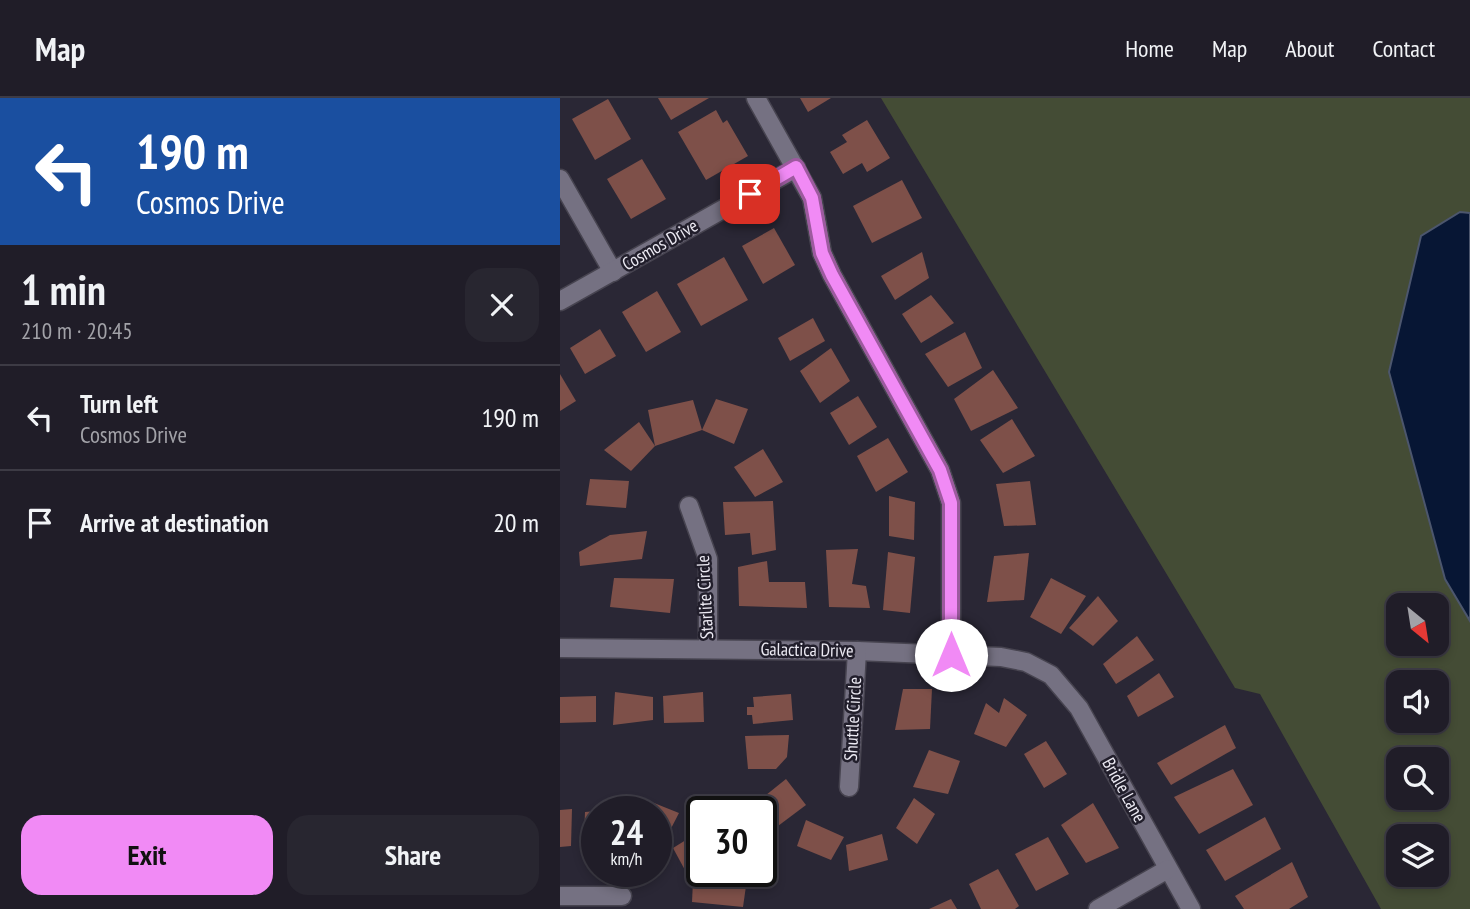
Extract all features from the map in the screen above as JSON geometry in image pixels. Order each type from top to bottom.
[{"type":"street","points":[[756,98],[812,198],[822,253],[832,275],[940,470],[951,503],[951,655]]},
{"type":"street","name":"Cosmos Drive","points":[[560,301],[796,167]]},
{"type":"street","points":[[560,179],[613,272]]},
{"type":"street","name":"Starlite Circle","points":[[689,506],[708,559],[708,648]]},
{"type":"street","name":"Galactica Drive","points":[[560,648],[857,651],[1001,657],[1026,662],[1051,674]]},
{"type":"street","name":"Shuttle Circle","points":[[849,787],[857,651]]},
{"type":"street","name":"Bridle Lane","points":[[1051,674],[1079,708],[1191,909]]},
{"type":"street","points":[[1098,909],[1168,869]]},
{"type":"street","points":[[560,896],[622,896]]},
{"type":"green space","points":[[881,98],[1470,98],[1470,213],[1460,212],[1445,579],[1470,621],[1470,909],[1381,909],[1260,694],[1235,688]]},
{"type":"water","points":[[1460,212],[1470,213],[1470,621],[1445,579],[1389,372],[1421,236]]},
{"type":"building","points":[[658,98],[709,98],[671,120]]},
{"type":"building","points":[[800,98],[831,98],[808,112]]},
{"type":"building","points":[[608,99],[631,139],[595,160],[572,119]]},
{"type":"building","points":[[716,110],[723,123],[727,120],[748,156],[706,180],[678,132]]},
{"type":"building","points":[[867,120],[890,158],[867,172],[862,163],[843,174],[830,152],[847,142],[842,135]]},
{"type":"building","points":[[642,159],[666,199],[631,219],[607,179]]},
{"type":"building","points":[[902,180],[922,218],[872,243],[853,206]]},
{"type":"building","points":[[774,228],[795,265],[763,284],[742,246]]},
{"type":"building","points":[[922,252],[929,278],[895,300],[881,276]]},
{"type":"building","points":[[724,257],[748,300],[701,326],[677,284]]},
{"type":"building","points":[[657,291],[681,332],[646,352],[622,312]]},
{"type":"building","points":[[931,295],[954,323],[921,343],[902,314]]},
{"type":"building","points":[[813,318],[825,341],[790,361],[778,338]]},
{"type":"building","points":[[600,329],[616,356],[585,374],[570,348]]},
{"type":"building","points":[[965,332],[982,368],[948,387],[925,354]]},
{"type":"building","points":[[831,348],[850,381],[820,403],[800,371]]},
{"type":"building","points":[[993,370],[1018,408],[971,431],[954,399]]},
{"type":"building","points":[[560,374],[576,401],[560,411]]},
{"type":"building","points":[[858,396],[877,427],[849,445],[830,413]]},
{"type":"building","points":[[716,399],[748,409],[734,444],[702,430]]},
{"type":"building","points":[[693,400],[702,430],[655,446],[648,410]]},
{"type":"building","points":[[1012,419],[1035,456],[1003,473],[980,440]]},
{"type":"building","points":[[639,422],[655,446],[631,471],[604,450]]},
{"type":"building","points":[[888,438],[908,472],[876,492],[857,456]]},
{"type":"building","points":[[763,449],[783,482],[755,497],[734,467]]},
{"type":"building","points":[[590,479],[629,481],[626,508],[586,505]]},
{"type":"building","points":[[1030,481],[1036,525],[1004,526],[996,484]]},
{"type":"building","points":[[889,496],[915,502],[914,540],[889,536]]},
{"type":"building","points":[[773,501],[776,550],[752,555],[750,533],[725,535],[723,502]]},
{"type":"building","points":[[647,531],[642,559],[580,566],[579,552],[610,535]]},
{"type":"building","points":[[858,549],[852,584],[866,586],[870,608],[829,607],[826,550]]},
{"type":"building","points":[[888,552],[915,557],[910,613],[883,610]]},
{"type":"building","points":[[1029,553],[1024,600],[987,602],[994,556]]},
{"type":"building","points":[[767,561],[769,582],[805,582],[807,608],[739,606],[738,567]]},
{"type":"building","points":[[614,578],[674,579],[670,613],[610,607]]},
{"type":"building","points":[[1051,578],[1086,596],[1061,634],[1030,617]]},
{"type":"building","points":[[1098,596],[1118,621],[1093,646],[1069,628]]},
{"type":"building","points":[[1137,636],[1154,660],[1116,684],[1103,664]]},
{"type":"building","points":[[1159,673],[1174,697],[1138,717],[1127,696]]},
{"type":"building","points":[[903,689],[932,689],[930,729],[895,730]]},
{"type":"building","points":[[615,692],[653,697],[653,720],[613,725]]},
{"type":"building","points":[[703,692],[704,722],[664,723],[663,696]]},
{"type":"building","points":[[791,694],[793,720],[753,724],[752,715],[747,715],[747,707],[754,707],[753,697]]},
{"type":"building","points":[[596,696],[596,722],[560,723],[560,697]]},
{"type":"building","points":[[1004,698],[1027,715],[1006,747],[974,734],[986,703],[999,713]]},
{"type":"building","points":[[1225,725],[1236,748],[1171,785],[1157,763]]},
{"type":"building","points":[[789,735],[787,757],[776,769],[748,769],[745,736]]},
{"type":"building","points":[[1046,741],[1067,774],[1044,788],[1024,754]]},
{"type":"building","points":[[929,750],[960,761],[948,794],[913,787]]},
{"type":"building","points":[[1233,769],[1253,805],[1199,834],[1174,797]]},
{"type":"building","points":[[786,779],[806,805],[777,827],[777,796],[765,796]]},
{"type":"building","points":[[914,798],[935,814],[917,844],[896,828]]},
{"type":"building","points":[[1093,803],[1119,848],[1086,863],[1061,825]]},
{"type":"building","points":[[572,809],[571,846],[560,847],[560,810]]},
{"type":"building","points":[[672,810],[679,813],[672,827]]},
{"type":"building","points":[[1265,817],[1281,849],[1225,881],[1206,850]]},
{"type":"building","points":[[806,820],[844,837],[831,860],[797,846]]},
{"type":"building","points":[[882,834],[888,860],[849,871],[846,845]]},
{"type":"building","points":[[1048,837],[1069,874],[1036,891],[1015,854]]},
{"type":"building","points":[[686,840],[686,872],[673,848]]},
{"type":"building","points":[[1292,862],[1308,897],[1289,909],[1244,909],[1235,896]]},
{"type":"building","points":[[998,869],[1019,906],[1015,909],[981,909],[969,884]]},
{"type":"building","points":[[693,887],[746,887],[743,907],[692,902]]},
{"type":"building","points":[[951,899],[957,909],[929,909]]},
{"type":"route","points":[[750,194],[796,167],[812,198],[822,253],[832,275],[940,470],[951,503],[951,655]]}]
